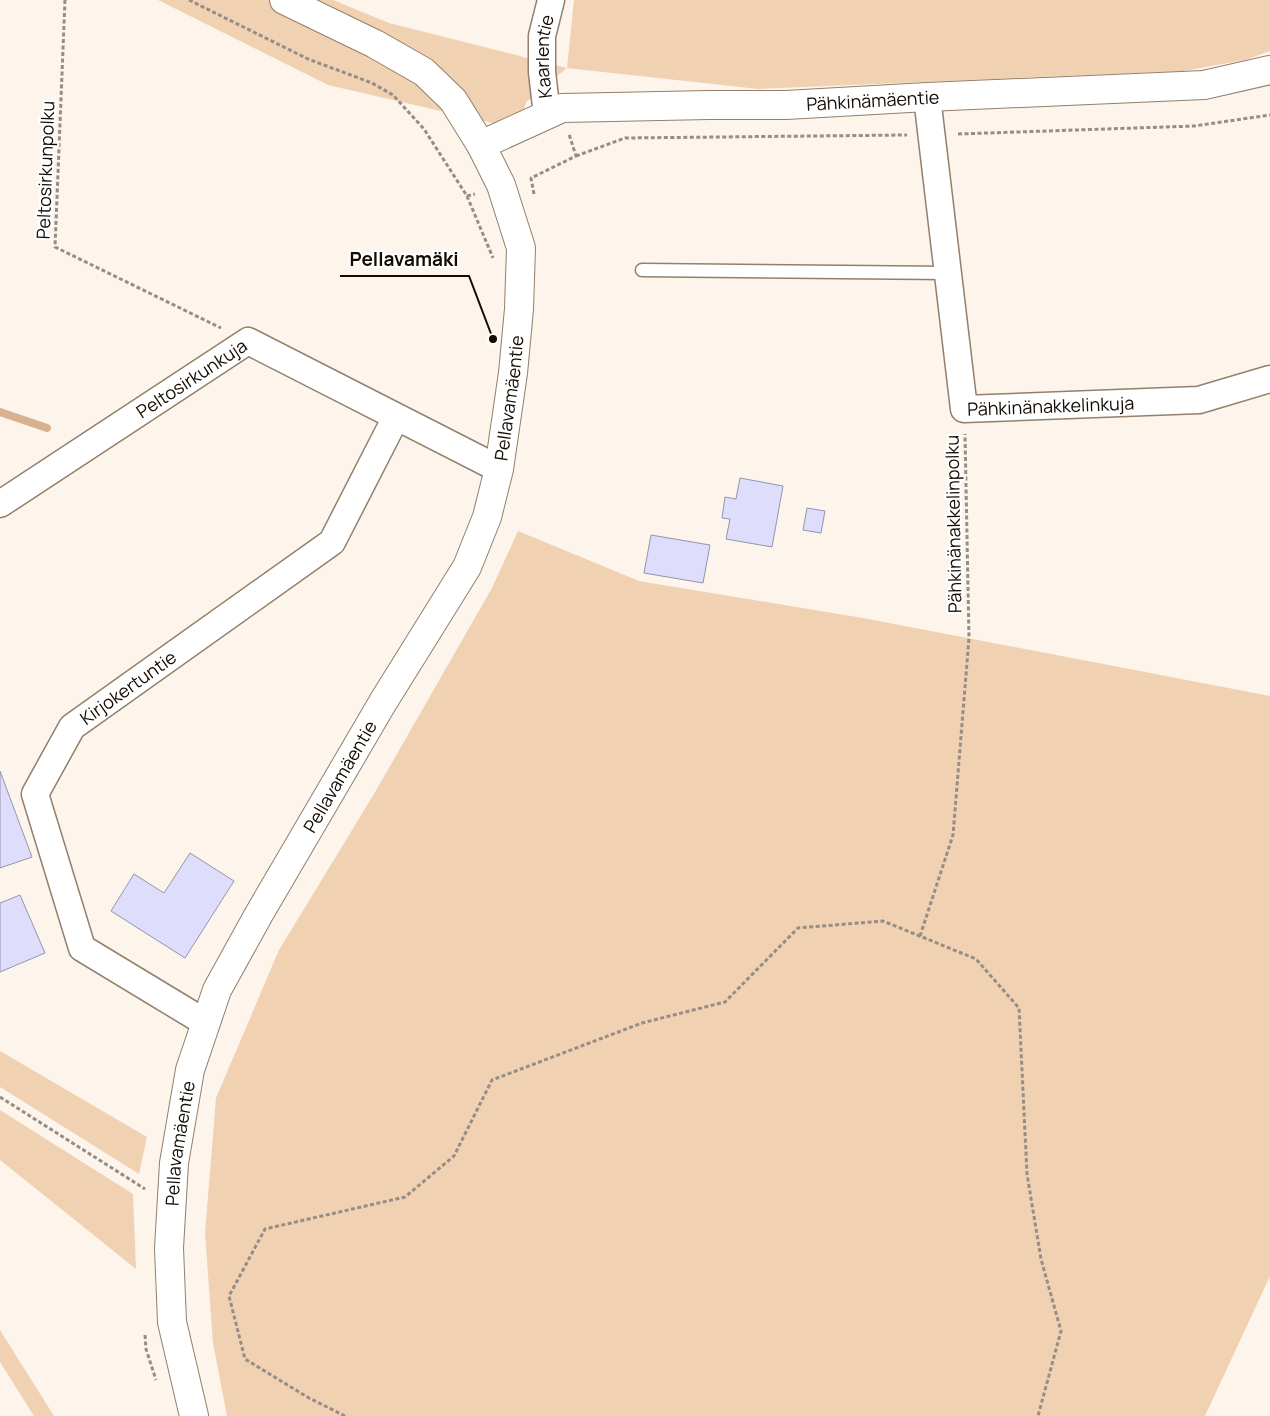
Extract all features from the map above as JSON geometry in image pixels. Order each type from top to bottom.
[{"type":"street","name":"Pellavamäentie","points":[[194,1416],[172,1322],[169,1248],[174,1163],[190,1070],[217,990],[259,914],[383,702],[467,567],[487,517],[499,468],[513,373],[519,309],[520,248],[501,185],[454,100],[424,72],[376,44],[284,0]]},
{"type":"street","name":"Kaarlentie","points":[[547,115],[542,72],[542,36],[551,0]]},
{"type":"street","name":"Pähkinämäentie","points":[[480,145],[562,108],[709,104],[786,105],[1204,85],[1270,70]]},
{"type":"street","name":"Pähkinänakkelinkuja","points":[[927,97],[964,409],[1199,400],[1270,379]]},
{"type":"street","name":"Peltosirkunkuja","points":[[0,504],[248,341],[499,468]]},
{"type":"street","name":"Kirjokertuntie","points":[[206,1023],[82,948],[35,794],[72,727],[332,542],[396,417]]},
{"type":"lane","points":[[642,270],[948,273]]},
{"type":"path","name":"Peltosirkunpolku","points":[[65,0],[55,246],[248,341]]},
{"type":"path","points":[[189,0],[308,59],[372,83],[393,95],[424,129],[467,196],[496,266]]},
{"type":"path","points":[[467,196],[531,178]]},
{"type":"path","name":"Pähkinänakkelinpolku","points":[[920,936],[953,835],[969,638],[964,409]]},
{"type":"path","points":[[345,1416],[309,1398],[245,1360],[230,1296],[265,1229],[405,1197],[454,1156],[492,1080],[642,1023],[725,1002],[798,928],[883,921],[976,959],[1019,1008],[1027,1174],[1041,1259],[1061,1331],[1038,1416]]},
{"type":"path","points":[[0,1097],[171,1205]]},
{"type":"shaded area","points":[[158,0],[333,0],[389,23],[567,68],[526,102],[519,129],[328,85]]},
{"type":"shaded area","points":[[574,0],[1270,0],[1270,51],[1245,60],[1183,71],[758,89],[567,68]]},
{"type":"shaded area","points":[[518,531],[639,581],[863,618],[1270,696],[1270,1276],[1205,1416],[227,1416],[213,1343],[205,1233],[216,1098],[279,950],[374,794],[492,588]]},
{"type":"shaded area","points":[[0,1051],[147,1137],[139,1174],[0,1087]]},
{"type":"shaded area","points":[[0,1110],[133,1194],[136,1269],[0,1160]]},
{"type":"shaded area","points":[[0,1330],[54,1416],[34,1416],[0,1362]]},
{"type":"building","points":[[740,478],[783,486],[772,547],[726,539],[730,519],[722,518],[725,497],[736,499]]},
{"type":"building","points":[[807,508],[825,511],[821,533],[803,530]]},
{"type":"building","points":[[651,535],[710,545],[703,583],[644,573]]},
{"type":"building","points":[[0,771],[32,857],[0,868]]},
{"type":"building","points":[[190,853],[234,881],[185,958],[111,911],[134,874],[164,893]]},
{"type":"building","points":[[20,895],[45,953],[0,972],[0,903]]},
{"type":"waterway","points":[[0,412],[47,428]]},
{"type":"place","name":"Pellavamäki","points":[[493,339]]}]
